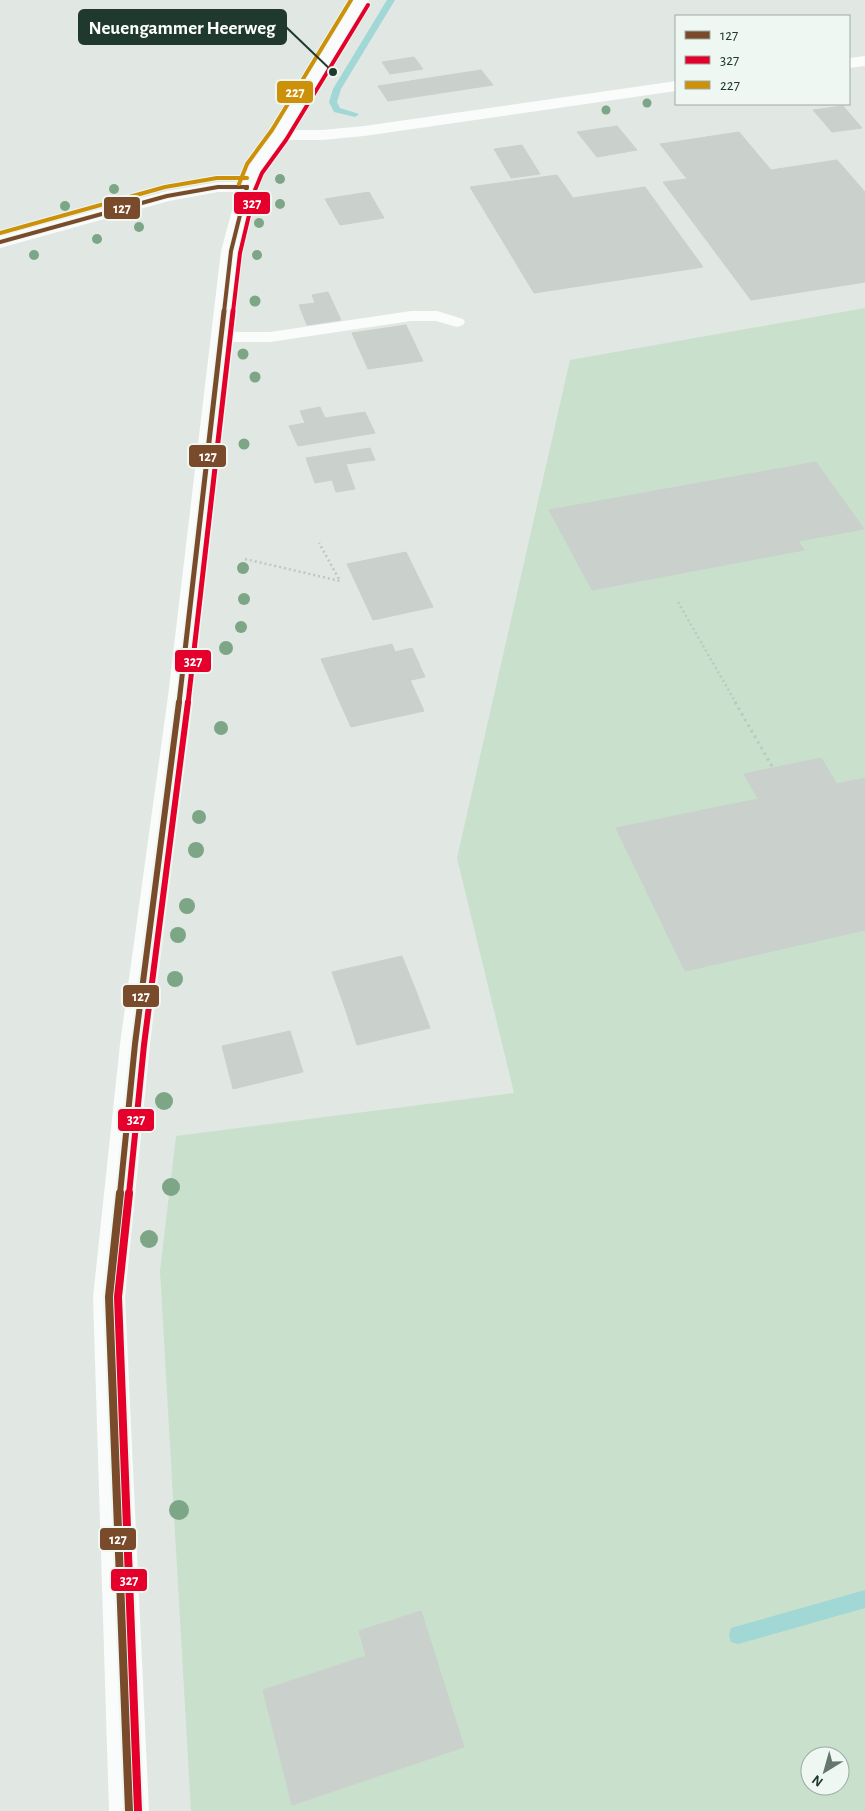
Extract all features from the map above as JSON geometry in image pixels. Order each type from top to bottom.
[{"type":"street","points":[[129,1811],[109,1297],[135,1044],[180,696],[231,251],[247,187],[254,169],[279,135],[361,0]]},
{"type":"street","points":[[850,63],[865,61]]},
{"type":"street","points":[[279,135],[322,135],[364,131],[675,86]]},
{"type":"street","points":[[0,242],[167,196],[218,187],[247,187]]},
{"type":"lane","points":[[221,337],[270,338],[411,316],[437,316],[457,322]]},
{"type":"path","points":[[245,559],[340,581],[319,543]]},
{"type":"path","points":[[678,602],[773,768]]},
{"type":"green space","points":[[865,308],[865,1811],[191,1811],[160,1271],[176,1136],[514,1093],[457,858],[570,360]]},
{"type":"building","points":[[414,57],[423,69],[390,74],[382,62]]},
{"type":"building","points":[[481,70],[493,85],[388,101],[378,86]]},
{"type":"building","points":[[843,106],[862,128],[832,132],[813,110]]},
{"type":"building","points":[[617,126],[637,150],[597,157],[577,132]]},
{"type":"building","points":[[739,132],[771,170],[837,160],[865,192],[865,282],[751,300],[663,182],[687,179],[660,144]]},
{"type":"building","points":[[522,145],[540,174],[511,178],[494,149]]},
{"type":"building","points":[[557,175],[573,198],[645,187],[703,267],[534,293],[470,187]]},
{"type":"building","points":[[369,192],[384,218],[340,225],[325,199]]},
{"type":"building","points":[[328,292],[341,320],[307,325],[299,305],[315,303],[312,295]]},
{"type":"building","points":[[406,325],[423,361],[368,369],[352,333]]},
{"type":"building","points":[[320,407],[325,418],[365,412],[375,433],[298,446],[289,426],[305,423],[300,411]]},
{"type":"building","points":[[370,448],[375,460],[346,464],[355,489],[336,492],[332,480],[315,483],[306,458]]},
{"type":"building","points":[[816,462],[864,529],[798,541],[804,550],[592,590],[549,510]]},
{"type":"building","points":[[406,552],[433,607],[373,620],[347,564]]},
{"type":"building","points":[[392,644],[395,652],[412,648],[425,677],[337,696],[321,659]]},
{"type":"building","points":[[410,680],[424,711],[351,727],[337,696]]},
{"type":"building","points":[[821,758],[837,784],[865,778],[865,930],[685,971],[616,828],[758,799],[744,774]]},
{"type":"building","points":[[402,956],[416,991],[345,1008],[332,972]]},
{"type":"building","points":[[416,991],[430,1028],[357,1045],[345,1008]]},
{"type":"building","points":[[290,1031],[303,1072],[233,1089],[222,1046]]},
{"type":"building","points":[[421,1611],[464,1747],[292,1805],[263,1690],[366,1656],[359,1631]]},
{"type":"waterway","points":[[355,114],[337,110],[333,102],[337,89],[391,0]]},
{"type":"waterway","points":[[738,1635],[865,1599]]},
{"type":"transit line","name":"227","points":[[239,184],[247,164],[272,130],[351,0]]},
{"type":"transit line","name":"327","points":[[138,1811],[118,1297],[144,1045],[189,697],[240,253],[255,190],[262,173],[286,140],[368,5]]},
{"type":"transit line","name":"227","points":[[0,233],[165,187],[217,178],[247,178]]},
{"type":"transit line","name":"127","points":[[0,242],[167,196],[218,187],[247,187]]},
{"type":"transit line","name":"127","points":[[129,1811],[109,1297],[135,1044],[180,696],[231,251],[247,187]]},
{"type":"place","name":"Neuengammer Heerweg","points":[[333,72]]}]
